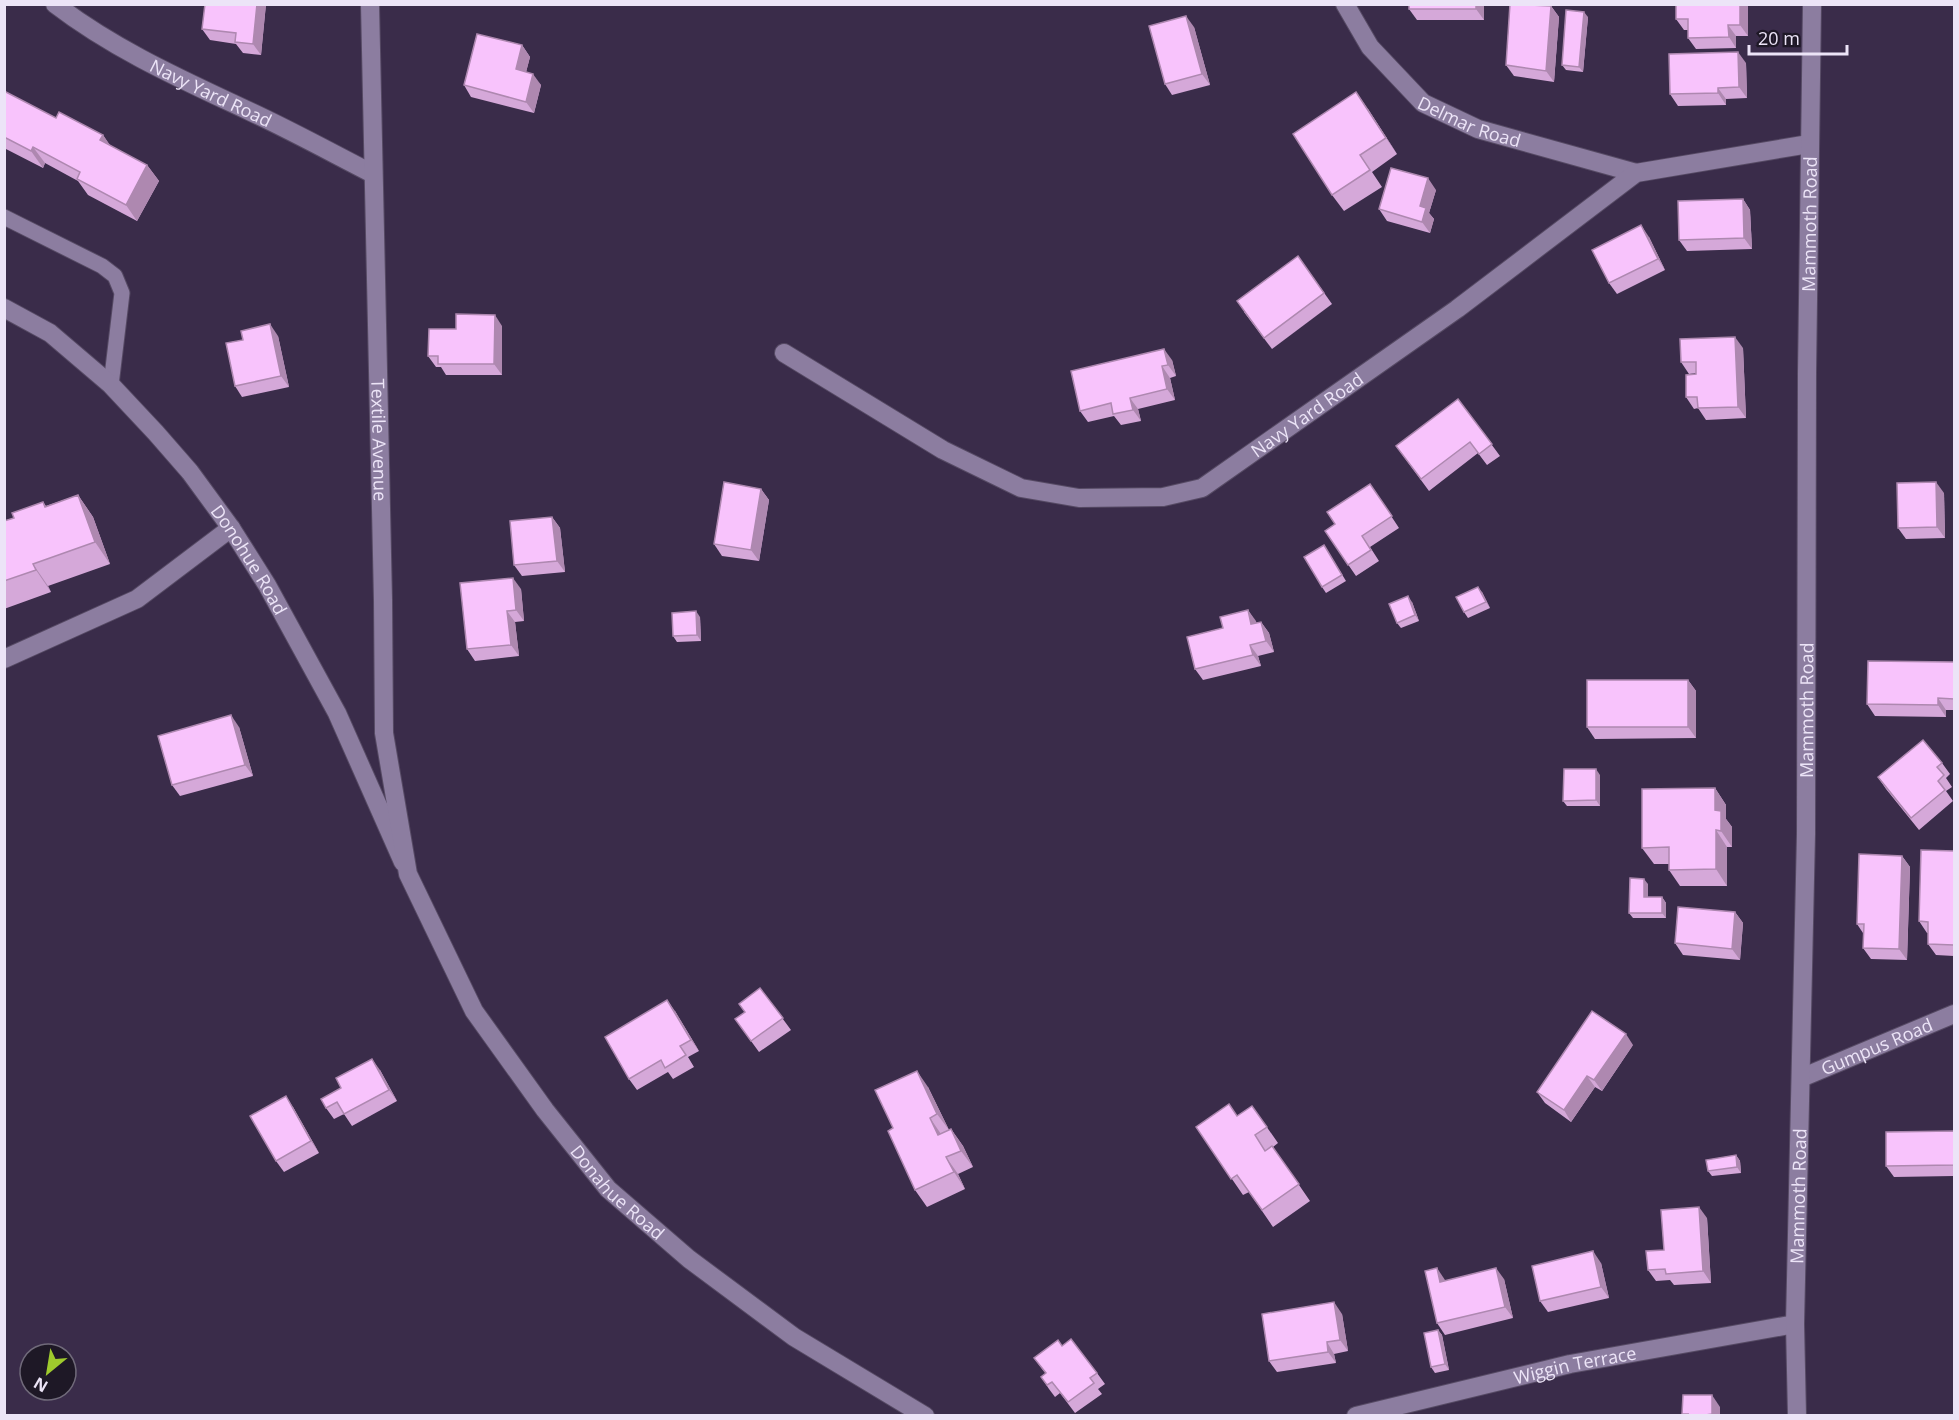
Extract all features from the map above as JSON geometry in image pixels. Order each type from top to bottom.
[{"type":"street","name":"Navy Yard Road","points":[[55,4],[100,36],[146,62],[190,85],[253,112],[373,174]]},
{"type":"street","name":"Textile Avenue","points":[[370,4],[384,733],[408,874]]},
{"type":"street","name":"Delmar Road","points":[[1345,4],[1370,47],[1423,103],[1478,129],[1636,173]]},
{"type":"street","name":"Mammoth Road","points":[[1797,1416],[1795,1324],[1806,834],[1807,362],[1812,4]]},
{"type":"street","name":"Navy Yard Road","points":[[784,353],[943,450],[1021,488],[1079,498],[1163,497],[1202,488],[1458,309],[1636,173],[1809,144]]},
{"type":"street","name":"Donohue Road","points":[[4,308],[50,333],[111,385],[190,472],[231,528],[267,585],[337,713],[408,874]]},
{"type":"street","points":[[4,659],[137,599],[231,528]]},
{"type":"street","name":"Donahue Road","points":[[408,874],[474,1011],[545,1110],[608,1189],[689,1259],[794,1337],[925,1416]]},
{"type":"street","name":"Gumpus Road","points":[[1801,1078],[1954,1014]]},
{"type":"street","name":"Wiggin Terrace","points":[[1356,1416],[1570,1365],[1795,1324]]},
{"type":"lane","points":[[4,217],[102,266],[115,276],[122,293],[111,385]]},
{"type":"building","points":[[205,4],[257,4],[253,44],[235,42],[236,33],[202,29]]},
{"type":"building","points":[[1409,4],[1476,4],[1476,9],[1409,9]]},
{"type":"building","points":[[1510,4],[1551,6],[1546,71],[1506,65]]},
{"type":"building","points":[[1676,4],[1740,4],[1740,25],[1728,25],[1729,37],[1688,38],[1688,19],[1676,19]]},
{"type":"building","points":[[1566,10],[1584,12],[1579,67],[1562,65]]},
{"type":"building","points":[[1186,16],[1202,74],[1165,84],[1149,26]]},
{"type":"building","points":[[477,34],[522,45],[516,69],[533,74],[526,102],[464,85]]},
{"type":"building","points":[[1738,52],[1739,87],[1718,88],[1718,93],[1670,94],[1669,54]]},
{"type":"building","points":[[4,91],[56,118],[59,112],[103,135],[100,140],[147,165],[126,205],[77,179],[80,172],[33,147],[31,151],[4,137]]},
{"type":"building","points":[[1356,92],[1386,138],[1360,155],[1370,170],[1332,195],[1293,134]]},
{"type":"building","points":[[1391,168],[1428,178],[1420,206],[1426,208],[1422,222],[1379,209]]},
{"type":"building","points":[[1743,199],[1744,238],[1679,240],[1678,201]]},
{"type":"building","points":[[1641,225],[1658,259],[1609,283],[1592,250]]},
{"type":"building","points":[[1298,256],[1324,293],[1264,338],[1237,301]]},
{"type":"building","points":[[456,314],[495,315],[494,364],[438,364],[438,356],[428,356],[429,329],[456,329]]},
{"type":"building","points":[[270,324],[281,376],[235,386],[226,343],[243,340],[241,331]]},
{"type":"building","points":[[1735,337],[1738,407],[1698,408],[1697,397],[1686,397],[1686,375],[1696,374],[1696,362],[1681,362],[1680,339]]},
{"type":"building","points":[[1164,349],[1168,365],[1162,366],[1167,389],[1130,398],[1133,410],[1113,414],[1111,403],[1080,411],[1071,371]]},
{"type":"building","points":[[1458,399],[1492,444],[1479,454],[1470,442],[1421,479],[1396,446]]},
{"type":"building","points":[[724,482],[761,489],[751,550],[714,544]]},
{"type":"building","points":[[1936,482],[1937,527],[1898,528],[1897,483]]},
{"type":"building","points":[[1370,484],[1392,516],[1362,536],[1371,550],[1348,565],[1325,531],[1335,524],[1327,512]]},
{"type":"building","points":[[78,495],[95,542],[33,564],[36,570],[4,581],[4,521],[14,518],[12,513],[43,502],[45,507]]},
{"type":"building","points":[[552,517],[557,561],[514,565],[510,521]]},
{"type":"building","points":[[1324,545],[1342,575],[1322,587],[1304,557]]},
{"type":"building","points":[[513,578],[516,610],[507,611],[511,645],[467,649],[460,583]]},
{"type":"building","points":[[1478,587],[1486,602],[1464,612],[1456,597]]},
{"type":"building","points":[[1408,596],[1415,615],[1397,623],[1389,604]]},
{"type":"building","points":[[1248,610],[1251,624],[1261,622],[1266,641],[1250,645],[1253,655],[1195,669],[1187,637],[1223,628],[1220,617]]},
{"type":"building","points":[[696,611],[697,635],[673,636],[672,613]]},
{"type":"building","points":[[1868,661],[1954,662],[1954,699],[1938,698],[1938,705],[1867,704]]},
{"type":"building","points":[[1587,680],[1688,680],[1688,727],[1587,727]]},
{"type":"building","points":[[231,715],[245,765],[172,785],[158,736]]},
{"type":"building","points":[[1923,740],[1942,763],[1937,767],[1944,775],[1938,781],[1945,790],[1911,818],[1878,777]]},
{"type":"building","points":[[1564,769],[1596,769],[1596,800],[1563,801]]},
{"type":"building","points":[[1715,788],[1715,810],[1721,811],[1721,831],[1716,830],[1716,869],[1669,870],[1669,847],[1642,848],[1642,789]]},
{"type":"building","points":[[1921,850],[1954,851],[1954,945],[1928,944],[1928,922],[1919,921]]},
{"type":"building","points":[[1859,854],[1902,856],[1899,949],[1863,948],[1864,924],[1857,924]]},
{"type":"building","points":[[1630,878],[1644,879],[1644,897],[1662,897],[1662,913],[1629,913]]},
{"type":"building","points":[[1678,907],[1735,912],[1732,949],[1675,943]]},
{"type":"building","points":[[760,988],[783,1018],[751,1041],[735,1019],[745,1012],[739,1004]]},
{"type":"building","points":[[667,1000],[691,1040],[680,1046],[686,1055],[665,1068],[661,1060],[629,1079],[605,1037]]},
{"type":"building","points":[[1592,1011],[1626,1034],[1594,1080],[1587,1076],[1564,1110],[1537,1092]]},
{"type":"building","points":[[372,1059],[389,1090],[344,1114],[337,1102],[326,1108],[321,1099],[341,1088],[336,1078]]},
{"type":"building","points":[[917,1071],[937,1114],[930,1118],[938,1135],[951,1129],[961,1151],[946,1157],[954,1172],[915,1190],[888,1131],[893,1128],[875,1090]]},
{"type":"building","points":[[286,1096],[311,1141],[276,1161],[250,1116]]},
{"type":"building","points":[[1229,1104],[1237,1116],[1252,1106],[1267,1127],[1255,1135],[1265,1151],[1272,1146],[1299,1184],[1262,1210],[1237,1175],[1231,1179],[1196,1127]]},
{"type":"building","points":[[1954,1131],[1954,1165],[1886,1166],[1886,1132]]},
{"type":"building","points":[[1736,1155],[1737,1167],[1708,1171],[1706,1160]]},
{"type":"building","points":[[1699,1207],[1703,1271],[1666,1274],[1665,1269],[1648,1270],[1646,1251],[1664,1250],[1661,1210]]},
{"type":"building","points":[[1593,1251],[1601,1287],[1540,1301],[1532,1266]]},
{"type":"building","points":[[1437,1268],[1440,1282],[1496,1268],[1505,1307],[1437,1323],[1425,1271]]},
{"type":"building","points":[[1334,1302],[1340,1340],[1327,1342],[1328,1352],[1269,1361],[1262,1314]]},
{"type":"building","points":[[1438,1330],[1445,1364],[1431,1367],[1424,1333]]},
{"type":"building","points":[[1071,1339],[1097,1373],[1090,1378],[1094,1383],[1068,1402],[1052,1382],[1047,1385],[1041,1377],[1046,1373],[1034,1358],[1058,1340],[1062,1346]]},
{"type":"building","points":[[1683,1395],[1712,1395],[1712,1414],[1687,1416],[1688,1414],[1682,1414]]}]
